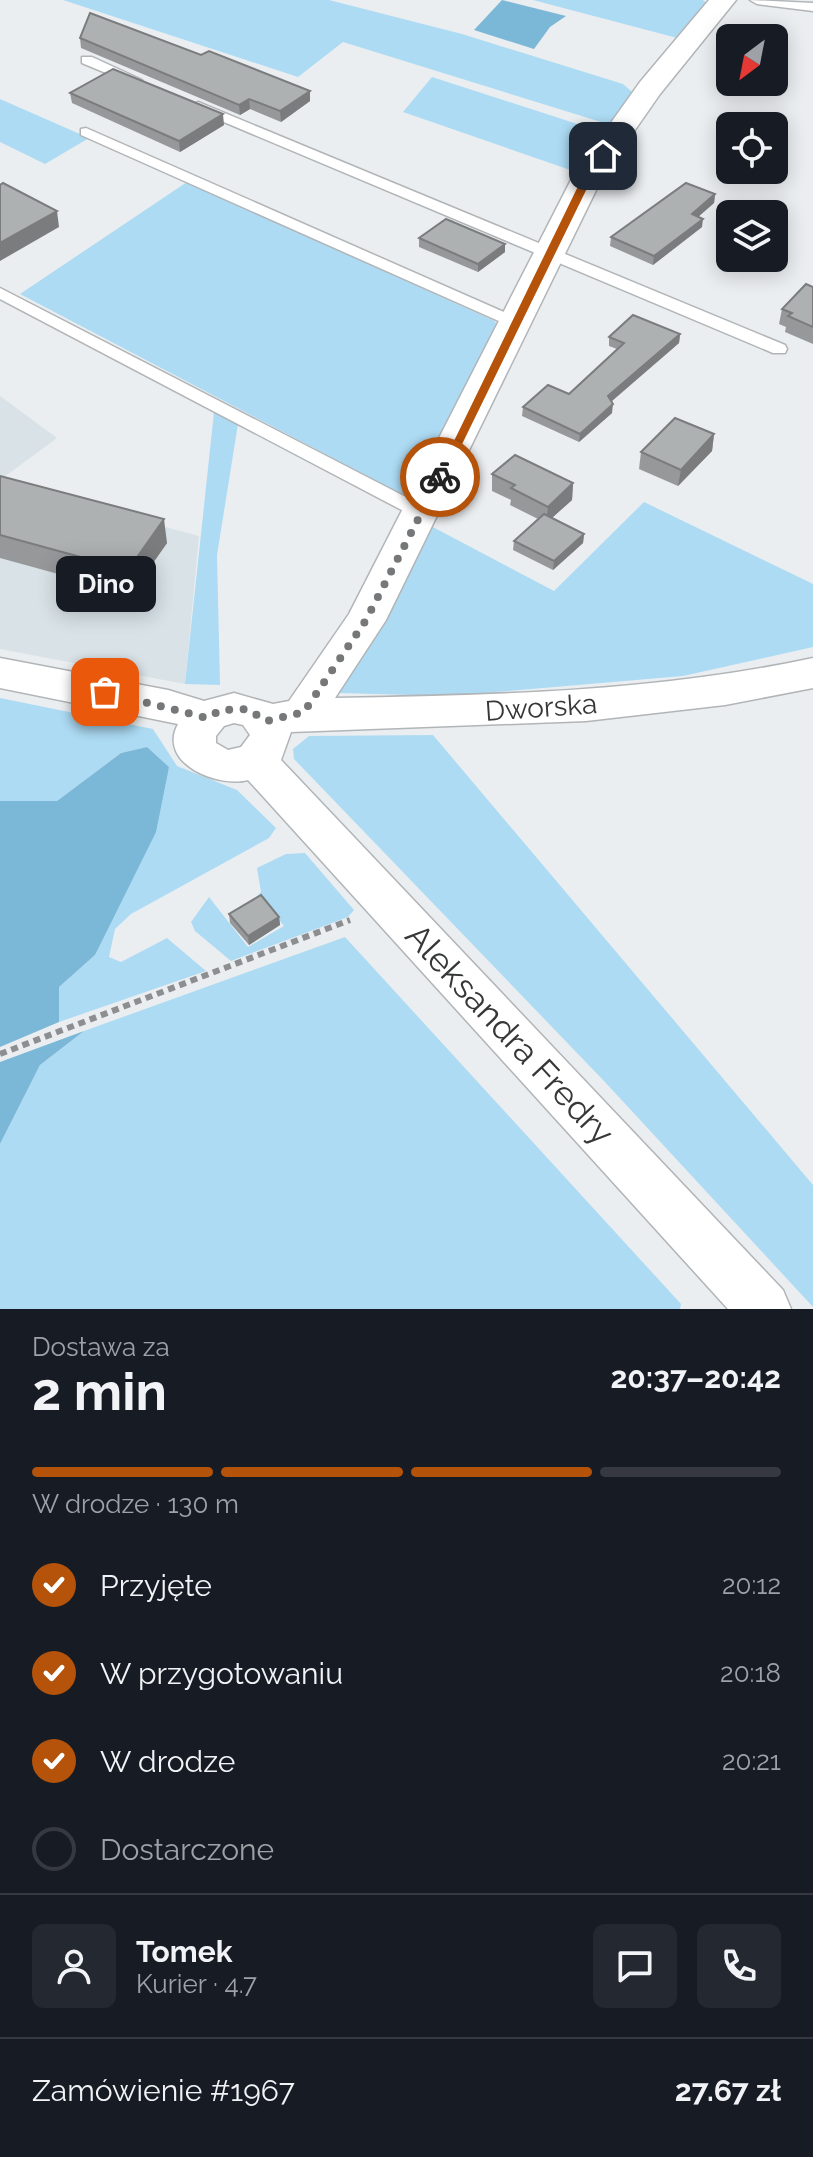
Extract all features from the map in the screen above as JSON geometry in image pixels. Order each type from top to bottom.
[{"type":"street","points":[[275,731],[366,620],[588,176],[650,88],[723,0]]},
{"type":"street","name":"Dworska","points":[[0,673],[168,705],[207,718],[195,732],[195,741],[204,757],[225,766],[275,731],[405,714],[534,710],[699,692],[813,673]]},
{"type":"street","name":"Aleksandra Fredry","points":[[275,731],[764,1309]]},
{"type":"lane","points":[[757,0],[813,7]]},
{"type":"lane","points":[[87,60],[156,89]]},
{"type":"lane","points":[[184,100],[779,349]]},
{"type":"lane","points":[[86,132],[516,323]]},
{"type":"lane","points":[[0,293],[422,513]]},
{"type":"path","points":[[0,1054],[364,914]]},
{"type":"shaded area","points":[[63,0],[329,0],[462,34],[623,84],[637,96],[614,126],[343,42],[298,77]]},
{"type":"shaded area","points":[[502,0],[566,16],[550,27],[534,49],[474,30]]},
{"type":"shaded area","points":[[533,0],[703,0],[710,6],[681,39]]},
{"type":"shaded area","points":[[432,77],[599,131],[604,139],[579,173],[403,112]]},
{"type":"shaded area","points":[[0,99],[89,138],[45,164],[0,142]]},
{"type":"shaded area","points":[[187,182],[495,321],[500,334],[413,500],[20,294]]},
{"type":"shaded area","points":[[0,396],[57,438],[0,480]]},
{"type":"shaded area","points":[[214,412],[238,424],[217,555],[220,685],[185,684]]},
{"type":"shaded area","points":[[0,483],[199,536],[185,684],[0,649]]},
{"type":"shaded area","points":[[644,502],[813,584],[813,647],[683,676],[448,696],[338,693],[429,525],[554,591]]},
{"type":"shaded area","points":[[0,698],[153,729],[177,766],[237,790],[276,828],[269,838],[131,914],[115,929],[109,957],[121,962],[167,938],[206,971],[59,1022],[59,987],[95,955],[169,767],[147,747],[121,753],[57,801],[0,801]]},
{"type":"shaded area","points":[[433,735],[813,1185],[813,1307],[604,1081],[294,759],[293,749],[309,736]]},
{"type":"shaded area","points":[[147,747],[169,767],[156,832],[95,955],[59,987],[59,1022],[0,1047],[0,801],[57,801],[121,753]]},
{"type":"shaded area","points":[[305,853],[354,910],[348,917],[231,961],[195,931],[191,922],[209,897],[248,947],[284,926],[263,900],[254,899],[261,892],[257,868],[286,854]]},
{"type":"shaded area","points":[[345,937],[681,1304],[680,1309],[0,1309],[0,1144],[40,1065],[84,1031]]},
{"type":"shaded area","points":[[84,1031],[40,1065],[0,1144],[0,1062]]},
{"type":"building","points":[[90,13],[201,55],[209,51],[310,91],[280,111],[249,99],[239,105],[80,38]]},
{"type":"building","points":[[113,69],[223,114],[179,141],[70,93]]},
{"type":"building","points":[[3,183],[57,211],[0,243],[0,185]]},
{"type":"building","points":[[686,183],[715,194],[692,214],[703,219],[654,256],[611,237]]},
{"type":"building","points":[[446,219],[505,244],[478,264],[419,238]]},
{"type":"building","points":[[806,284],[813,287],[813,327],[788,316],[792,313],[782,309]]},
{"type":"building","points":[[633,315],[680,334],[608,396],[613,404],[580,434],[523,407],[548,385],[569,394],[624,343],[609,337]]},
{"type":"building","points":[[675,418],[714,434],[681,470],[641,452]]},
{"type":"building","points":[[515,455],[573,483],[548,507],[511,488],[515,485],[492,474]]},
{"type":"building","points":[[0,476],[164,519],[128,570],[0,535]]},
{"type":"building","points":[[544,514],[584,534],[554,561],[514,541]]},
{"type":"building","points":[[261,895],[279,917],[248,936],[229,914]]},
{"type":"way so far","points":[[105,692],[168,705],[207,718],[221,710],[234,708],[259,713],[267,721],[304,712],[366,620],[440,477]]},
{"type":"place","name":"Dino","points":[[105,692]]},
{"type":"route","points":[[440,477],[588,176],[603,156]]}]
